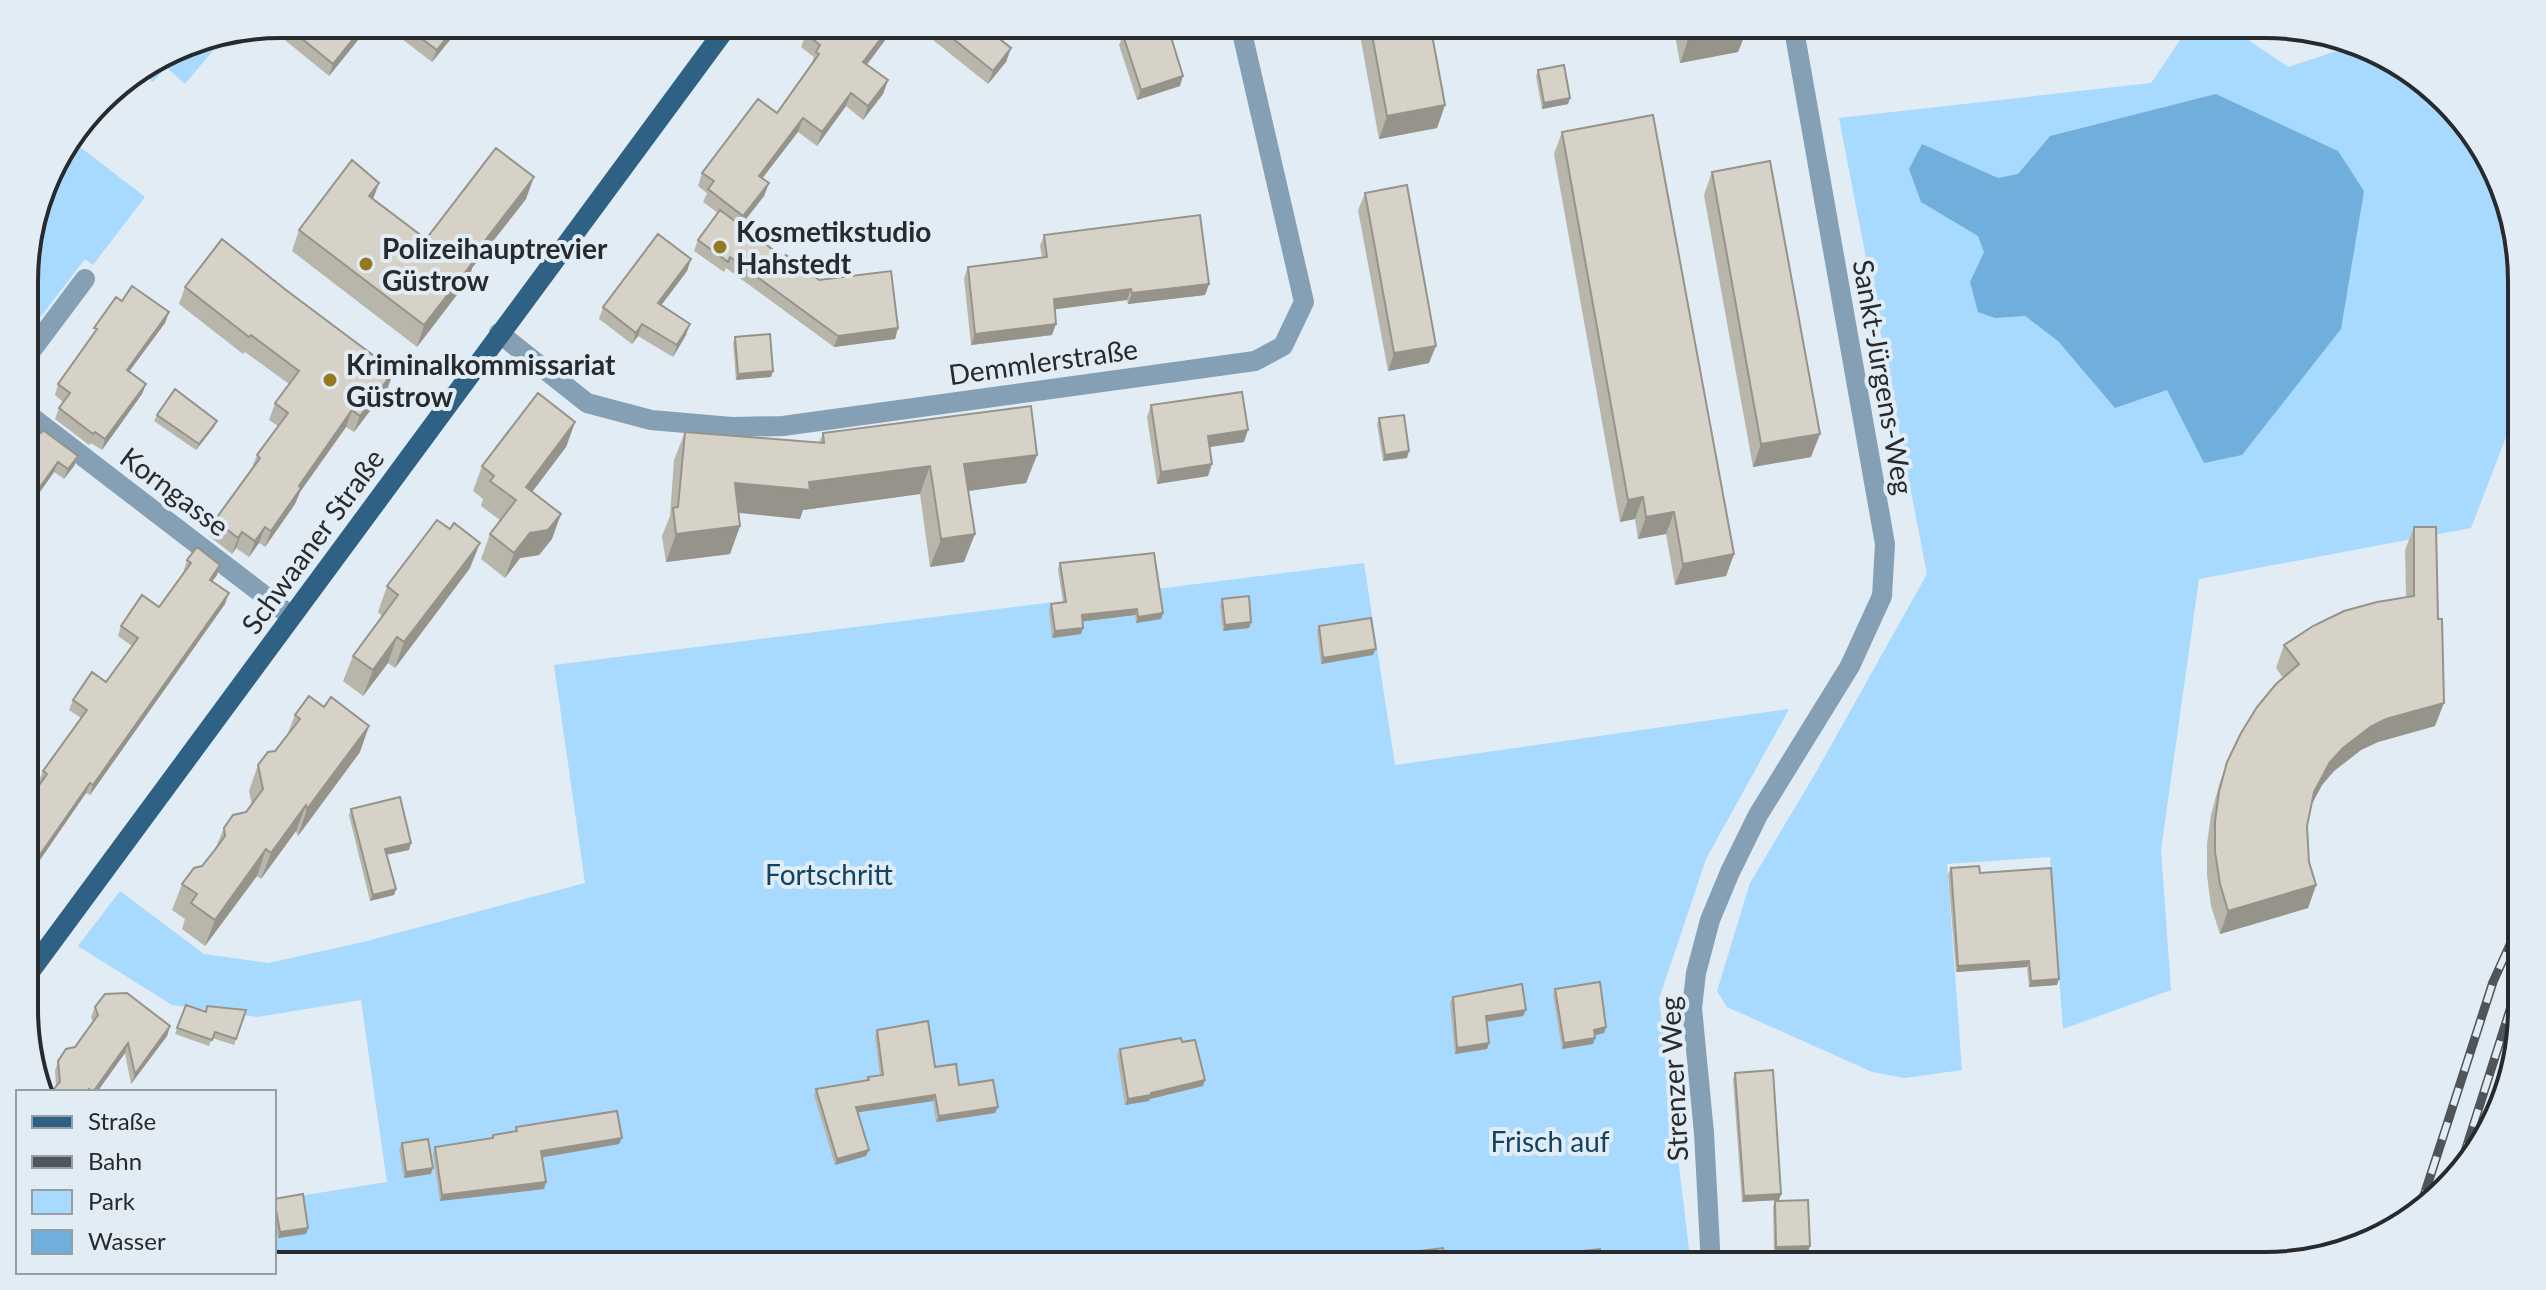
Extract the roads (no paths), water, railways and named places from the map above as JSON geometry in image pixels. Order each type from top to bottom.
[{"type":"main road","name":"Schwaaner Straße","points":[[38,961],[719,38]]},
{"type":"street","name":"Demmlerstraße","points":[[499,333],[587,403],[651,420],[732,427],[783,426],[1255,361],[1283,346],[1304,302],[1243,38]]},
{"type":"street","name":"Sankt-Jürgens-Weg","points":[[1795,38],[1885,544],[1882,596],[1850,666],[1815,725]]},
{"type":"street","points":[[39,340],[85,279]]},
{"type":"street","name":"Korngasse","points":[[39,423],[291,616]]},
{"type":"street","name":"Strenzer Weg","points":[[1710,1251],[1704,1133],[1692,1008],[1696,973],[1710,920],[1730,872],[1758,815],[1815,725]]},
{"type":"water","points":[[2216,94],[2338,151],[2364,191],[2341,329],[2242,455],[2204,463],[2167,390],[2115,408],[2058,341],[2025,316],[1995,318],[1978,312],[1970,282],[1984,252],[1978,236],[1921,202],[1909,169],[1922,144],[1998,178],[2018,174],[2050,136]]},
{"type":"railway","points":[[2425,1192],[2493,982],[2508,949]]},
{"type":"railway","points":[[2468,1143],[2507,1018]]},
{"type":"place","name":"Kosmetikstudio Hahstedt","points":[[720,247]]},
{"type":"place","name":"Polizeihauptrevier Güstrow","points":[[366,264]]},
{"type":"place","name":"Kriminalkommissariat Güstrow","points":[[330,380]]},
{"type":"park label","name":"Fortschritt","points":[[829,874]]},
{"type":"park label","name":"Frisch auf","points":[[1550,1141]]}]
